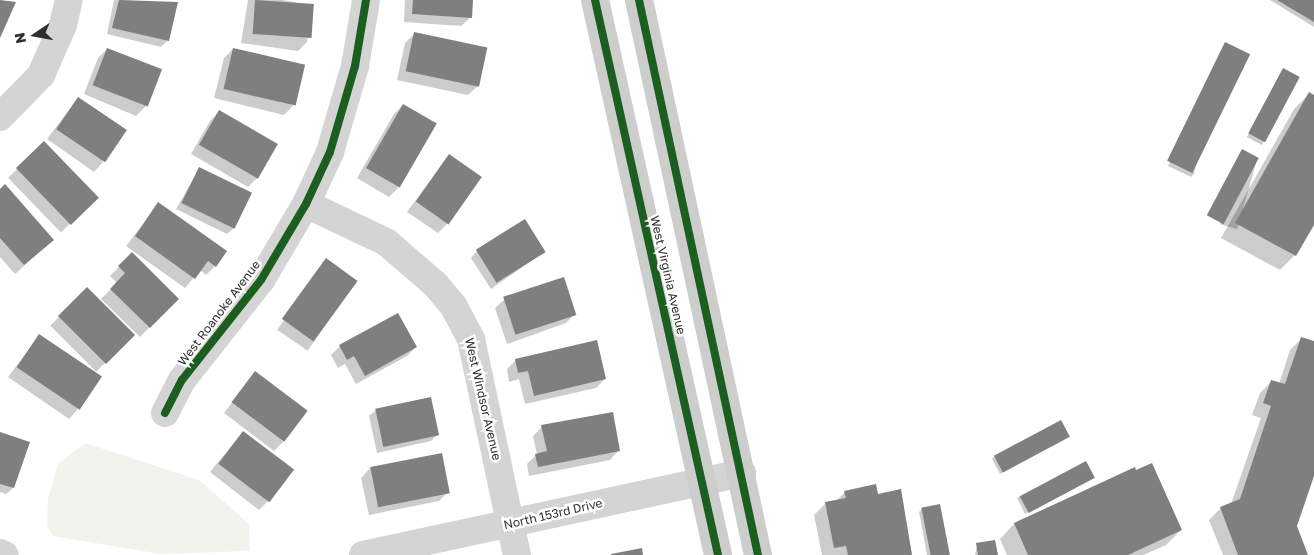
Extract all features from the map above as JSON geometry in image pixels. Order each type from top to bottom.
[{"type":"main road","name":"West Virginia Avenue","points":[[595,0],[718,555]]},
{"type":"main road","points":[[640,0],[742,472],[758,555]]},
{"type":"street","points":[[0,117],[41,75],[63,25],[69,0]]},
{"type":"street","name":"West Roanoke Avenue","points":[[165,413],[182,380],[261,280],[306,204],[330,152],[352,76],[366,0]]},
{"type":"street","name":"West Windsor Avenue","points":[[306,204],[386,242],[435,284],[454,307],[471,339],[517,555]]},
{"type":"street","name":"North 153rd Drive","points":[[363,555],[742,472]]},
{"type":"street","points":[[0,554],[5,555]]},
{"type":"shaded area","points":[[85,443],[199,480],[249,524],[250,551],[161,554],[53,536],[47,526],[48,499],[58,464]]},
{"type":"building","points":[[0,0],[16,2],[0,38]]},
{"type":"building","points":[[119,0],[178,2],[169,41],[112,28]]},
{"type":"building","points":[[255,0],[314,4],[311,38],[253,34]]},
{"type":"building","points":[[413,0],[473,0],[472,18],[412,14]]},
{"type":"building","points":[[1277,0],[1314,0],[1314,22]]},
{"type":"building","points":[[414,32],[487,48],[479,87],[406,71]]},
{"type":"building","points":[[1225,42],[1250,54],[1192,173],[1167,161]]},
{"type":"building","points":[[107,48],[162,69],[148,106],[93,85]]},
{"type":"building","points":[[233,48],[305,65],[296,106],[224,89]]},
{"type":"building","points":[[1283,68],[1300,77],[1265,142],[1248,133]]},
{"type":"building","points":[[1309,92],[1314,95],[1314,225],[1296,256],[1235,223]]},
{"type":"building","points":[[78,97],[127,130],[105,162],[56,129]]},
{"type":"building","points":[[403,104],[437,124],[400,188],[366,168]]},
{"type":"building","points":[[219,110],[278,144],[258,179],[199,145]]},
{"type":"building","points":[[44,141],[99,198],[71,225],[16,168]]},
{"type":"building","points":[[1242,149],[1259,158],[1224,224],[1207,215]]},
{"type":"building","points":[[449,154],[482,177],[448,224],[416,202]]},
{"type":"building","points":[[199,167],[252,193],[234,229],[181,203]]},
{"type":"building","points":[[5,184],[54,240],[24,265],[0,238],[0,189]]},
{"type":"building","points":[[158,202],[227,251],[216,267],[208,261],[195,279],[135,236]]},
{"type":"building","points":[[525,219],[546,252],[496,283],[476,250]]},
{"type":"building","points":[[132,252],[179,299],[150,328],[110,289],[125,273],[118,266]]},
{"type":"building","points":[[326,258],[358,281],[313,342],[282,319]]},
{"type":"building","points":[[564,277],[576,315],[515,335],[503,297]]},
{"type":"building","points":[[87,287],[135,335],[106,364],[58,316]]},
{"type":"building","points":[[398,313],[417,347],[365,376],[354,356],[347,360],[339,345]]},
{"type":"building","points":[[39,334],[102,376],[80,410],[17,367]]},
{"type":"building","points":[[1301,337],[1314,341],[1314,476],[1297,526],[1308,555],[1238,555],[1220,507],[1240,499],[1271,406],[1263,403],[1271,380],[1285,384]]},
{"type":"building","points":[[597,340],[606,379],[534,396],[528,371],[518,373],[515,359]]},
{"type":"building","points":[[255,371],[308,411],[284,442],[232,402]]},
{"type":"building","points":[[431,397],[439,435],[383,447],[375,409]]},
{"type":"building","points":[[613,412],[620,451],[538,467],[535,454],[547,451],[541,425]]},
{"type":"building","points":[[1061,420],[1070,437],[1003,472],[994,456]]},
{"type":"building","points":[[243,431],[294,470],[269,502],[218,464]]},
{"type":"building","points":[[0,432],[30,442],[14,488],[0,484]]},
{"type":"building","points":[[442,453],[450,493],[378,507],[370,467]]},
{"type":"building","points":[[1086,461],[1095,478],[1029,513],[1020,496]]},
{"type":"building","points":[[1152,463],[1182,530],[1128,555],[1028,555],[1014,523],[1135,467],[1136,470]]},
{"type":"building","points":[[876,484],[878,494],[901,489],[912,555],[848,555],[846,546],[834,548],[825,502],[846,498],[844,491]]},
{"type":"building","points":[[940,504],[950,555],[931,555],[921,508]]},
{"type":"building","points":[[995,540],[998,555],[978,555],[976,543]]},
{"type":"building","points":[[642,548],[643,555],[611,555],[611,554]]},
{"type":"cycle path","points":[[165,413],[182,380],[261,280],[306,204],[330,152],[355,66],[366,0]]},
{"type":"cycle path","points":[[595,0],[718,555]]},
{"type":"cycle path","points":[[639,0],[758,555]]}]
